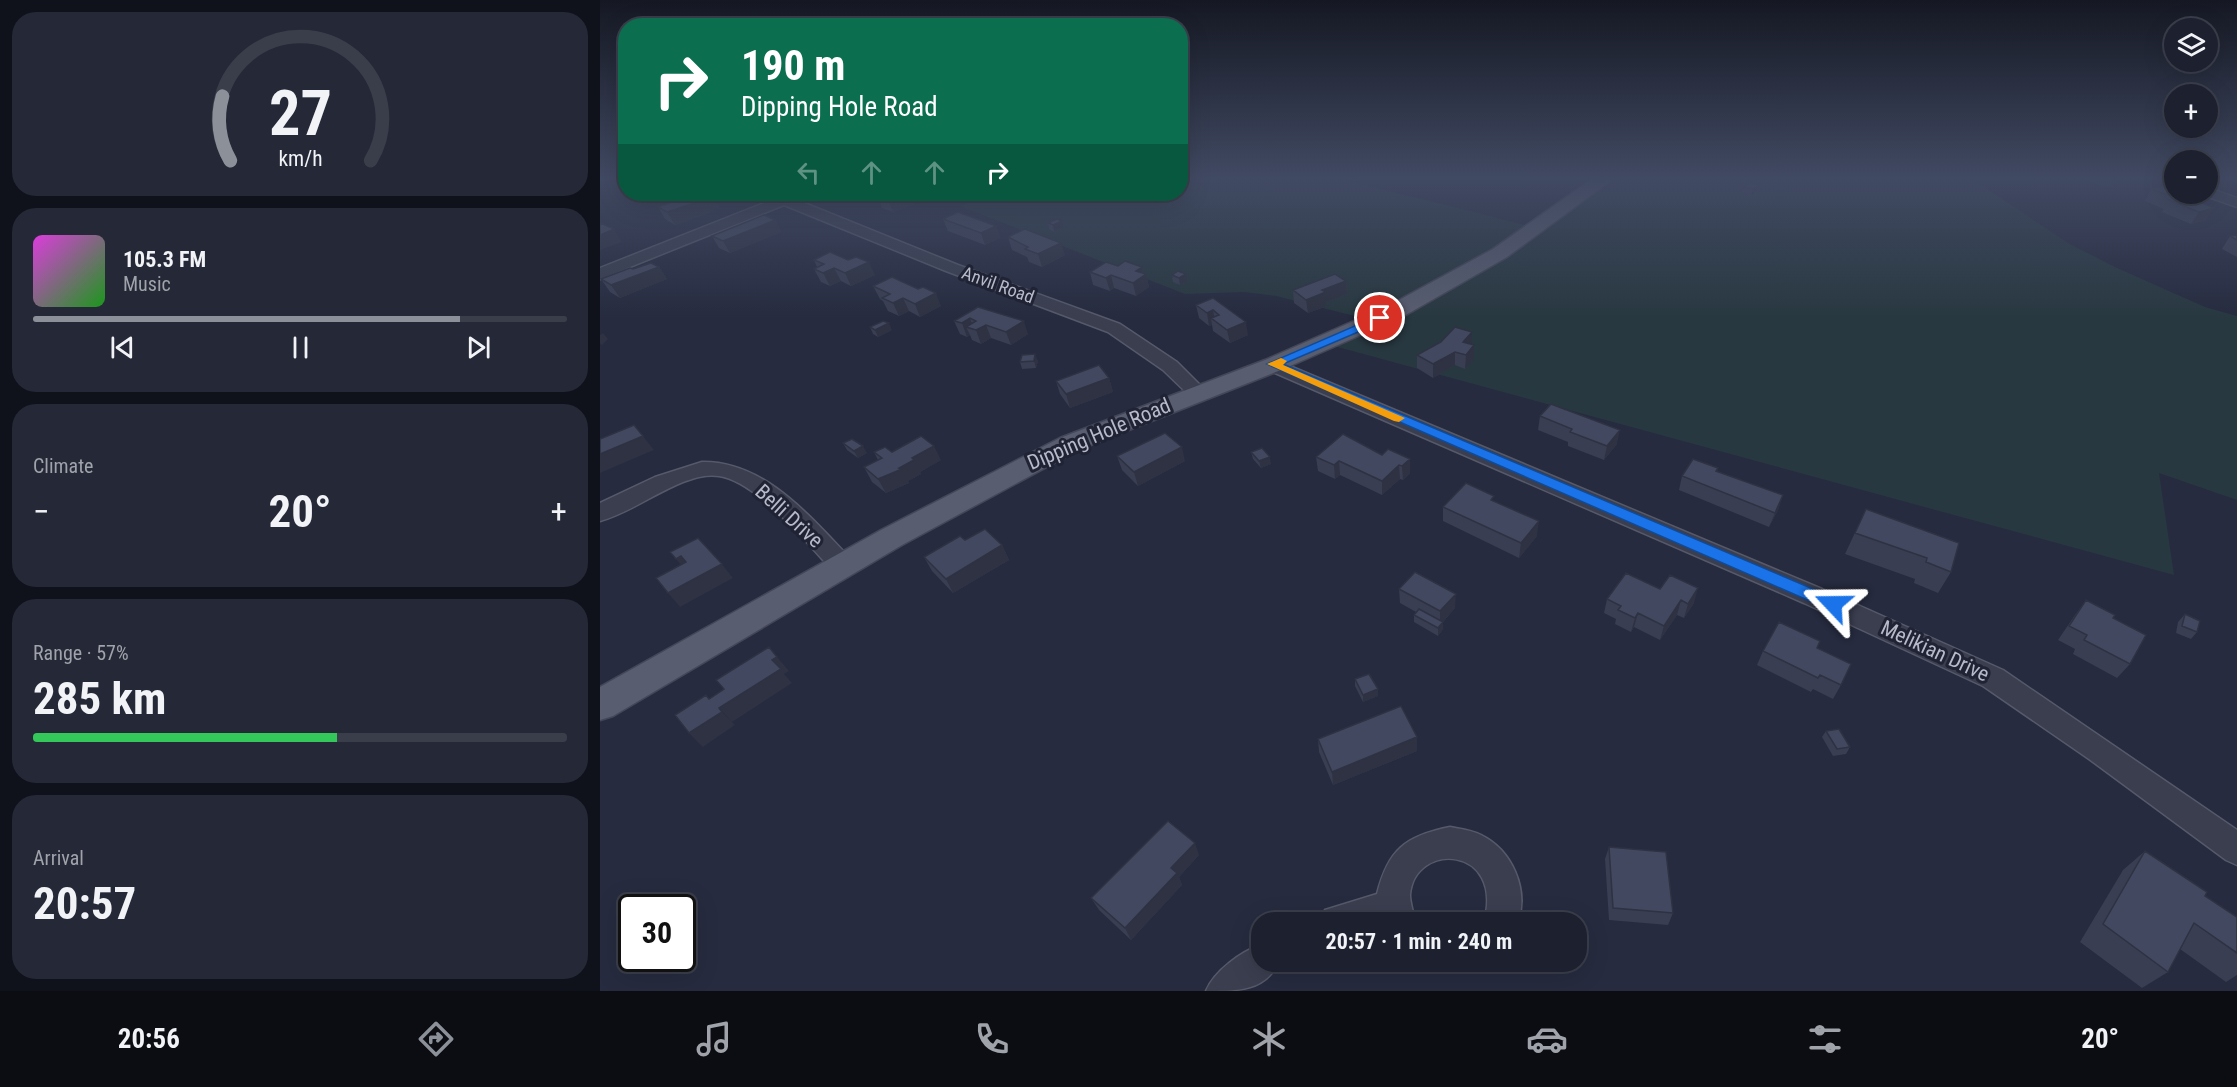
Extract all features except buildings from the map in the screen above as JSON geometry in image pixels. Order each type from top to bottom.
[{"type":"main road","name":"Dipping Hole Road","points":[[600,705],[932,514],[1070,444],[1368,324],[1469,273],[1541,225]]},
{"type":"street","points":[[600,274],[721,225]]},
{"type":"street","name":"Anvil Road","points":[[846,225],[952,268],[1114,328],[1170,366],[1197,392]]},
{"type":"street","name":"Melikian Drive","points":[[1273,364],[1813,596],[1993,678],[2090,743],[2237,849]]},
{"type":"street","name":"Belli Drive","points":[[600,513],[678,477],[703,468],[723,468],[746,478],[791,512],[842,565]]},
{"type":"street","points":[[1396,912],[1394,889],[1398,874],[1407,861],[1432,844],[1448,842],[1463,844],[1477,850],[1490,860],[1499,873],[1504,888],[1506,905],[1504,912]]},
{"type":"street","points":[[1224,991],[1251,970]]},
{"type":"shaded area","points":[[1009,225],[2041,225],[2068,243],[2115,267],[2205,307],[2237,316],[2237,500],[2159,473],[2174,575],[1334,346],[1374,321],[1276,296],[1244,292],[1185,294]]},
{"type":"slow traffic","points":[[1281,361],[1273,364],[1399,418]]},
{"type":"route","points":[[1380,318],[1350,333],[1273,364],[1833,604]]}]
